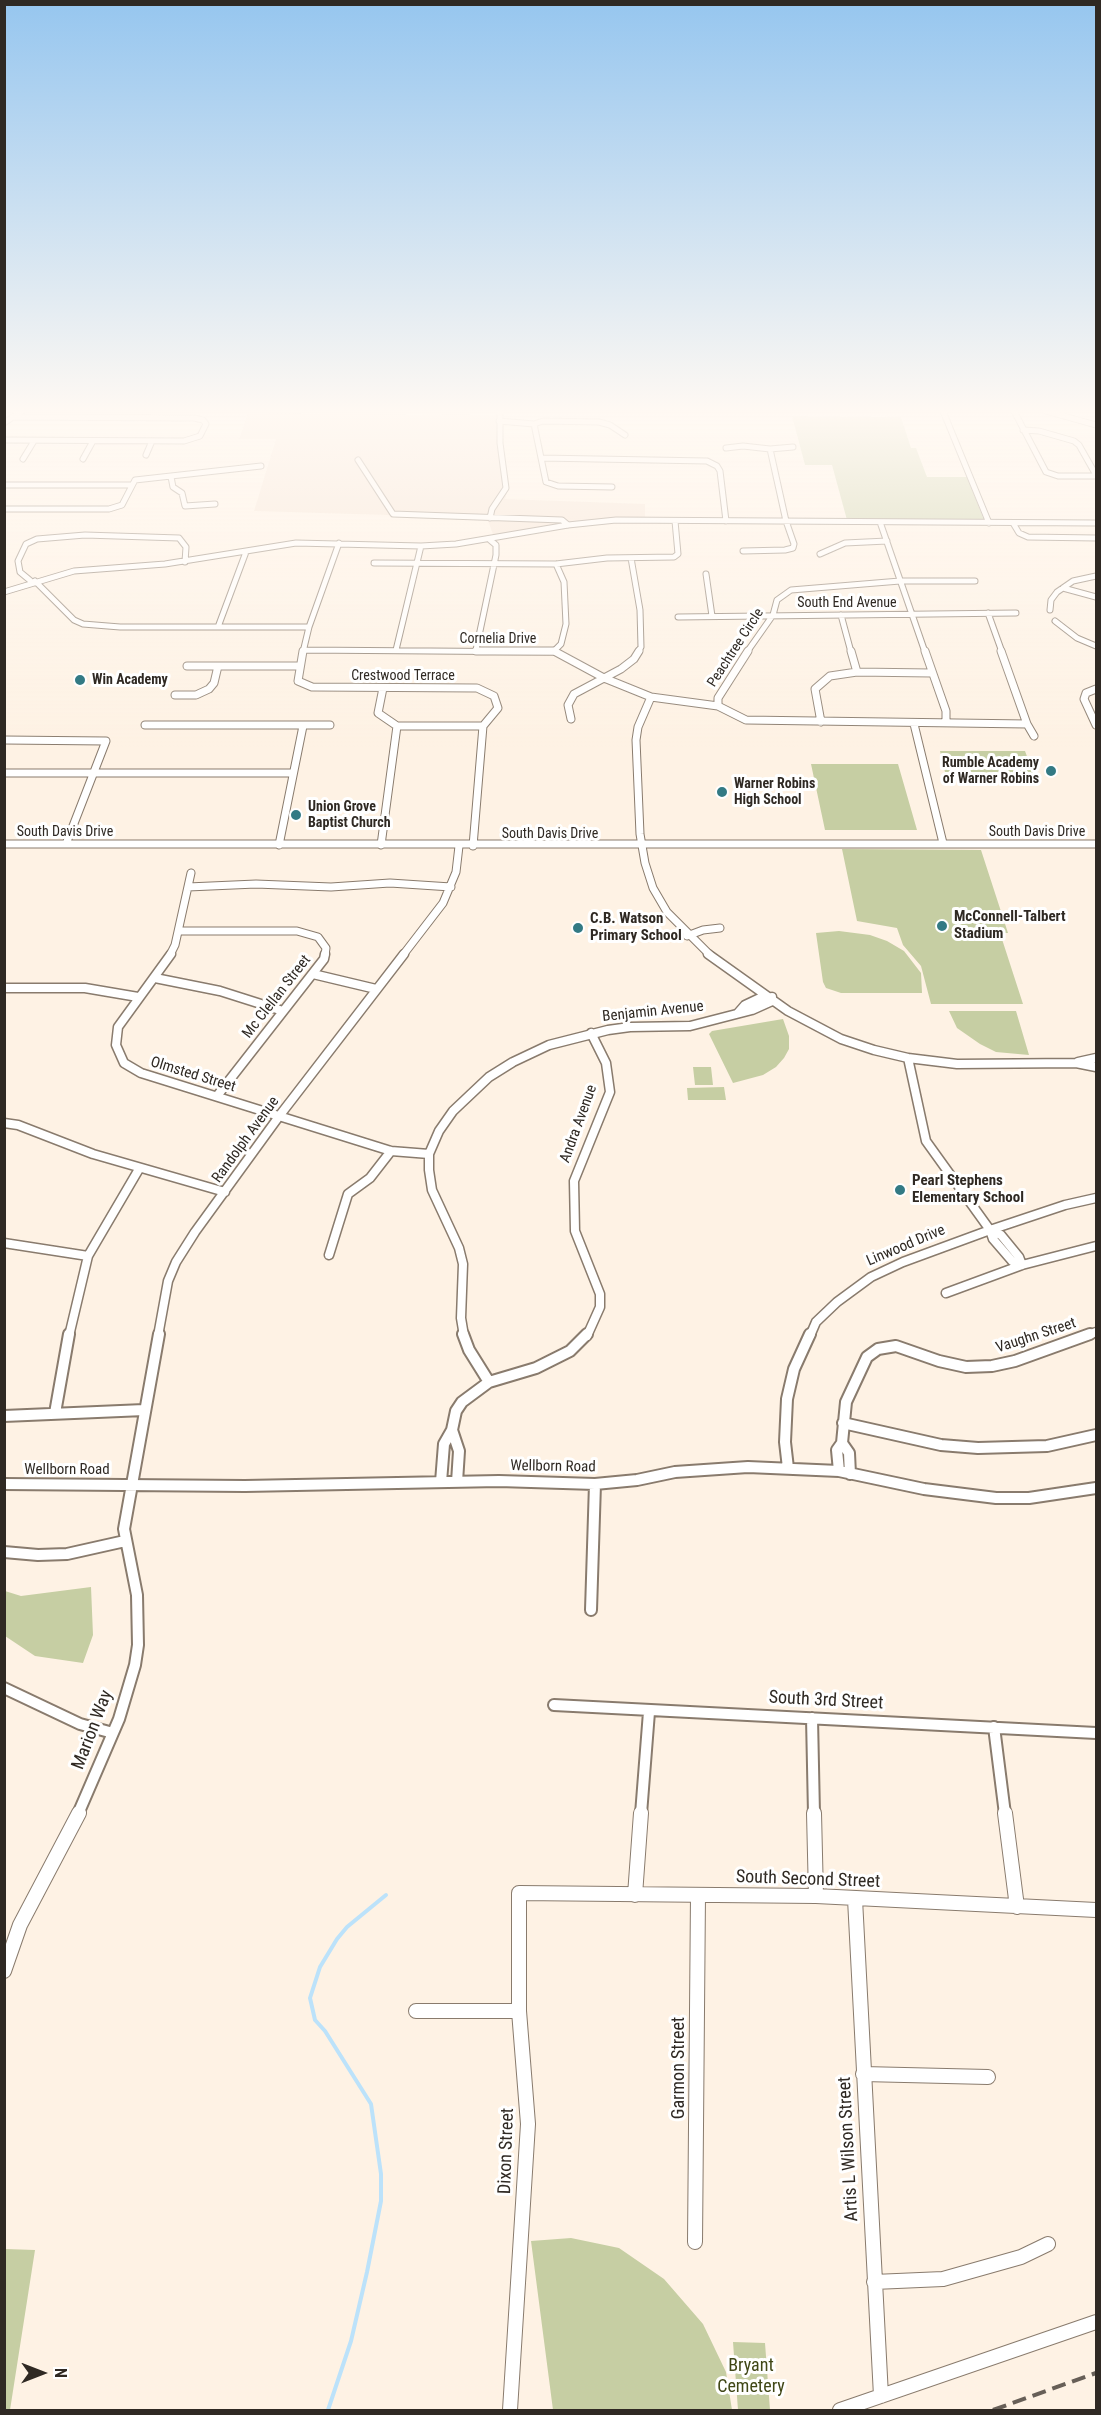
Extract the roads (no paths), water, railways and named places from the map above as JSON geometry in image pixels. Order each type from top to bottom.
[{"type":"street","points":[[4,592],[33,582],[89,569],[185,562],[296,543],[421,546],[490,540],[580,524]]},
{"type":"street","points":[[374,563],[556,564],[602,558],[678,555],[675,524]]},
{"type":"street","points":[[742,551],[793,548],[787,524]]},
{"type":"street","points":[[881,524],[946,711],[946,723]]},
{"type":"street","points":[[1013,524],[1019,533],[1028,537],[1096,538]]},
{"type":"street","points":[[185,562],[186,547],[179,538],[85,536],[38,539],[26,544],[18,561],[20,572],[74,620],[83,624],[120,627],[309,627]]},
{"type":"street","points":[[476,650],[496,545],[490,540]]},
{"type":"street","points":[[820,554],[845,543],[887,541]]},
{"type":"street","points":[[187,666],[299,666],[309,627],[339,543]]},
{"type":"street","points":[[396,650],[421,546]]},
{"type":"street","points":[[218,627],[246,552]]},
{"type":"street","points":[[571,719],[568,705],[574,694],[634,659],[642,643],[640,610],[631,558]]},
{"type":"street","points":[[554,651],[561,644],[566,624],[564,582],[556,564]]},
{"type":"street","points":[[706,574],[712,616]]},
{"type":"street","points":[[1050,610],[1053,595],[1073,582],[1096,576]]},
{"type":"street","name":"Peachtree Circle","points":[[975,581],[900,581],[792,590],[777,600],[772,615],[726,683],[718,698],[718,706],[746,720],[1027,724]]},
{"type":"street","points":[[1063,588],[1096,597]]},
{"type":"street","points":[[988,613],[1027,724],[1034,736]]},
{"type":"street","name":"South End Avenue","points":[[678,617],[1016,613]]},
{"type":"street","points":[[841,615],[857,672]]},
{"type":"street","points":[[1055,621],[1069,633],[1096,646]]},
{"type":"street","points":[[1086,642],[1096,638]]},
{"type":"street","name":"Cornelia Drive","points":[[304,650],[554,651],[604,678],[651,697],[718,706]]},
{"type":"street","points":[[175,695],[196,694],[209,689],[214,683],[218,666]]},
{"type":"street","name":"Crestwood Terrace","points":[[299,666],[298,681],[305,685],[486,690],[495,698],[498,708],[483,726],[472,846]]},
{"type":"street","points":[[821,722],[815,694],[819,684],[838,673],[931,673]]},
{"type":"street","points":[[383,688],[378,713],[397,726],[483,726]]},
{"type":"street","points":[[1096,689],[1086,693],[1084,699],[1096,725]]},
{"type":"street","points":[[651,697],[638,727],[636,740],[642,845],[653,888],[667,912],[687,936],[768,998],[841,1039],[908,1058],[957,1064],[1096,1061]]},
{"type":"street","points":[[914,724],[943,843]]},
{"type":"street","points":[[145,725],[330,725]]},
{"type":"street","points":[[279,845],[303,726]]},
{"type":"street","points":[[381,845],[397,726]]},
{"type":"street","points":[[4,740],[104,740],[106,743],[66,844]]},
{"type":"street","points":[[4,773],[293,773]]},
{"type":"street","points":[[5,854],[6,844]]},
{"type":"street","name":"South Davis Drive","points":[[6,844],[472,846],[1096,844]]},
{"type":"street","name":"Randolph Avenue","points":[[132,1485],[168,1281],[176,1262],[280,1115],[443,903],[456,872],[459,846]]},
{"type":"street","name":"Olmsted Street","points":[[191,873],[180,932],[168,959],[138,997],[116,1033],[118,1052],[124,1063],[141,1073],[391,1151],[429,1154]]},
{"type":"street","points":[[188,887],[256,884],[332,887],[390,883],[451,887]]},
{"type":"street","points":[[687,936],[703,930],[720,928]]},
{"type":"street","name":"Mc Clellan Street","points":[[180,932],[283,930],[308,933],[322,942],[327,953],[217,1096]]},
{"type":"street","points":[[312,974],[376,989]]},
{"type":"street","points":[[155,978],[220,991],[283,1011]]},
{"type":"street","points":[[4,988],[85,988],[138,997]]},
{"type":"street","name":"Benjamin Avenue","points":[[429,1154],[439,1131],[453,1111],[489,1077],[513,1062],[549,1045],[591,1033],[630,1027],[690,1026],[752,1011],[768,998]]},
{"type":"street","name":"Andra Avenue","points":[[441,1482],[444,1444],[452,1430],[456,1411],[462,1402],[489,1382],[536,1368],[570,1351],[586,1337],[600,1307],[600,1294],[575,1231],[574,1182],[610,1092],[606,1063],[591,1033]]},
{"type":"street","points":[[908,1058],[926,1141],[990,1230],[993,1239],[1012,1261],[1022,1265]]},
{"type":"street","points":[[4,1124],[18,1125],[60,1143],[139,1169],[225,1192]]},
{"type":"street","points":[[329,1255],[348,1194],[370,1178],[391,1151]]},
{"type":"street","points":[[429,1154],[432,1190],[459,1248],[463,1264],[461,1318],[463,1333],[469,1350],[489,1382]]},
{"type":"street","points":[[55,1413],[68,1338],[88,1256],[139,1169]]},
{"type":"street","name":"Linwood Drive","points":[[788,1468],[785,1442],[787,1399],[794,1369],[816,1322],[846,1295],[871,1277],[903,1262],[1065,1205],[1096,1198]]},
{"type":"street","points":[[4,1243],[88,1256]]},
{"type":"street","points":[[946,1293],[1022,1265],[1096,1246]]},
{"type":"street","name":"Vaughn Street","points":[[839,1471],[837,1450],[842,1443],[846,1402],[858,1372],[867,1357],[878,1349],[896,1346],[939,1361],[966,1367],[992,1366],[1015,1361],[1096,1332]]},
{"type":"street","points":[[4,1416],[144,1410]]},
{"type":"street","points":[[843,1423],[941,1445],[978,1448],[1047,1446],[1096,1435]]},
{"type":"street","points":[[452,1430],[459,1451],[457,1482]]},
{"type":"street","name":"Vaughn Street","points":[[842,1443],[849,1453],[850,1474]]},
{"type":"street","name":"Wellborn Road","points":[[4,1484],[245,1486],[441,1482],[595,1484],[716,1468],[788,1468],[839,1471],[924,1489],[996,1498],[1029,1498],[1096,1488]]},
{"type":"street","points":[[591,1610],[595,1484]]},
{"type":"street","name":"Marion Way","points":[[4,1971],[7,1953],[29,1906],[82,1808],[124,1702],[138,1645],[137,1595],[125,1541],[124,1522],[132,1485]]},
{"type":"street","points":[[4,1552],[38,1555],[67,1554],[125,1541]]},
{"type":"street","points":[[4,1688],[80,1724],[113,1733]]},
{"type":"street","name":"South 3rd Street","points":[[554,1705],[649,1712],[1096,1733]]},
{"type":"street","points":[[635,1895],[649,1712]]},
{"type":"street","points":[[812,1718],[816,1896]]},
{"type":"street","points":[[994,1727],[1017,1907]]},
{"type":"street","name":"South Second Street","points":[[519,1893],[816,1896],[1096,1910]]},
{"type":"street","name":"Dixon Street","points":[[510,2410],[528,2124],[528,2092],[519,2011],[519,1893]]},
{"type":"street","name":"Garmon Street","points":[[695,2242],[698,1895]]},
{"type":"street","name":"Artis L Wilson Street","points":[[855,1899],[881,2396]]},
{"type":"street","points":[[416,2011],[519,2011]]},
{"type":"street","points":[[863,2074],[988,2077]]},
{"type":"street","points":[[874,2282],[943,2279],[1021,2257],[1048,2244]]},
{"type":"street","points":[[840,2410],[1096,2322]]},
{"type":"waterway","points":[[328,2410],[351,2341],[367,2272],[381,2201],[381,2174],[371,2104],[325,2031],[315,2020],[310,1998],[320,1967],[337,1939],[347,1927],[386,1895]]},
{"type":"railway","points":[[993,2410],[1096,2373]]},
{"type":"place","name":"Win Academy","points":[[80,680]]},
{"type":"place","name":"Rumble Academy of Warner Robins","points":[[1051,771]]},
{"type":"place","name":"Warner Robins High School","points":[[722,792]]},
{"type":"place","name":"Union Grove Baptist Church","points":[[296,815]]},
{"type":"place","name":"McConnell-Talbert Stadium","points":[[942,926]]},
{"type":"place","name":"C.B. Watson Primary School","points":[[578,928]]},
{"type":"place","name":"Pearl Stephens Elementary School","points":[[900,1190]]},
{"type":"park label","name":"Bryant Cemetery","points":[[751,2376]]}]
